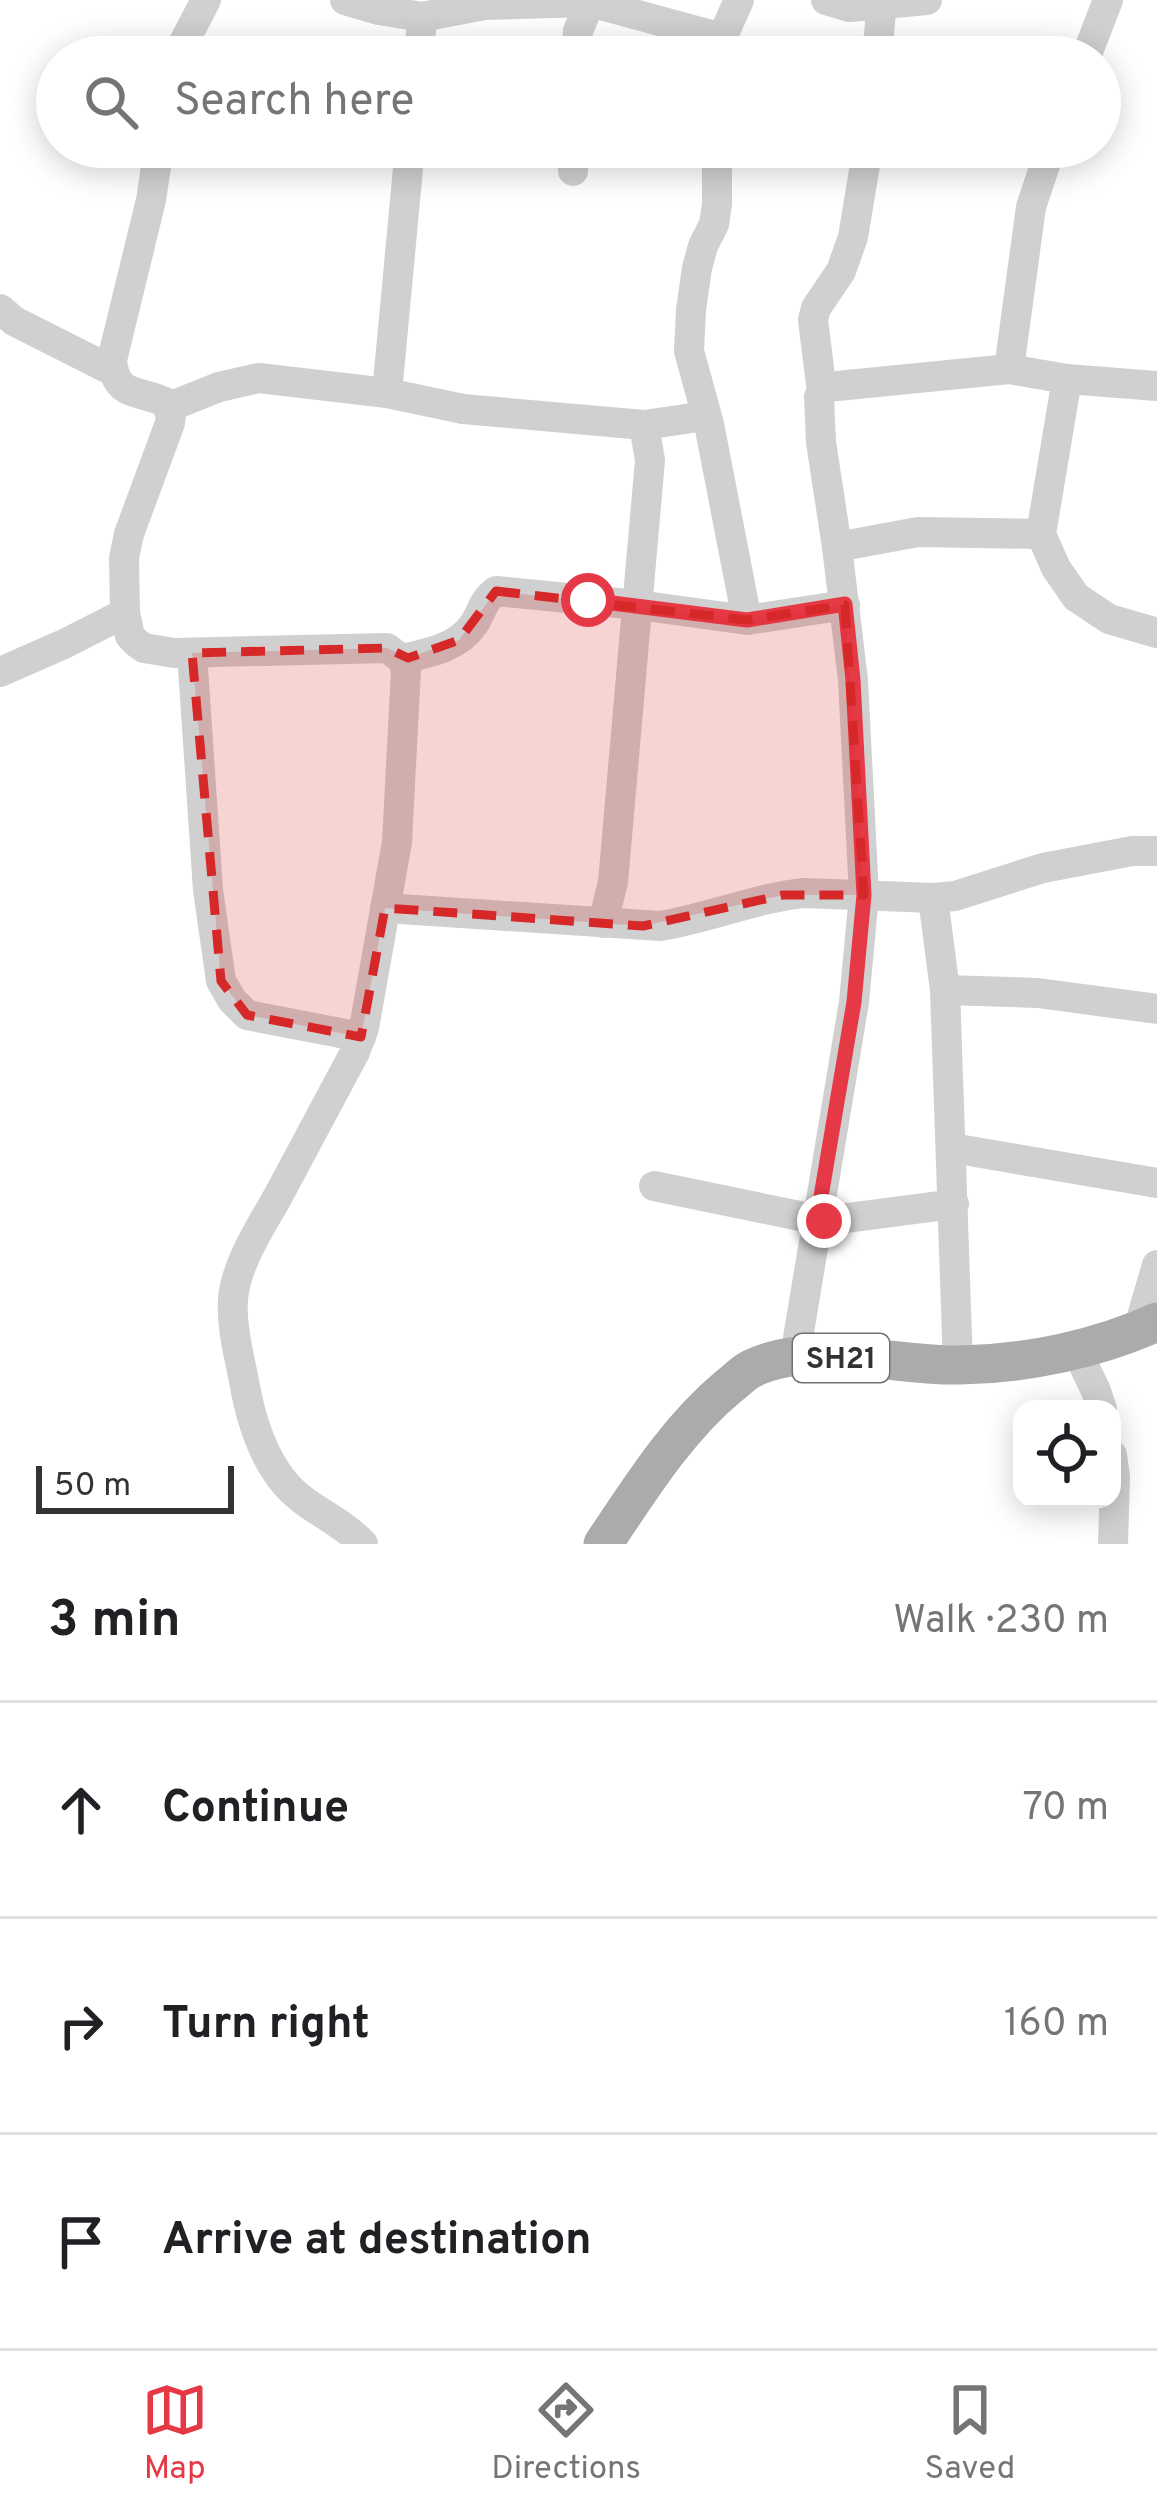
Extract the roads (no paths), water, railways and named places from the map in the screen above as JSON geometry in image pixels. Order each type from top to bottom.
[{"type":"main road","name":"SH21","points":[[603,1544],[670,1448],[706,1406],[749,1370],[794,1356],[958,1366],[1019,1361],[1148,1326]]},
{"type":"street","points":[[187,36],[206,0]]},
{"type":"street","points":[[345,0],[422,17],[484,4],[591,1],[688,36]]},
{"type":"street","points":[[726,36],[739,0]]},
{"type":"street","points":[[826,0],[850,7],[927,0]]},
{"type":"street","points":[[1094,36],[1108,0]]},
{"type":"street","points":[[578,36],[591,1]]},
{"type":"street","points":[[879,36],[882,3]]},
{"type":"street","points":[[420,36],[422,17]]},
{"type":"street","points":[[156,168],[112,360],[120,386],[158,398],[169,407],[170,424],[124,558],[130,636],[144,648],[174,653],[387,648],[402,659],[407,681],[398,819],[361,1037],[261,1228],[233,1297],[245,1390],[263,1447],[282,1480],[302,1501],[363,1544]]},
{"type":"street","points":[[386,393],[408,168]]},
{"type":"street","points":[[717,168],[714,224],[697,268],[689,351],[747,620]]},
{"type":"street","points":[[823,392],[812,320],[841,272],[853,237],[864,168]]},
{"type":"street","points":[[1010,369],[1031,207],[1044,168]]},
{"type":"street","points":[[0,309],[14,321],[113,370]]},
{"type":"street","points":[[794,1356],[854,1002],[864,895],[853,680],[821,442],[820,397],[827,387],[1010,369],[1157,386]]},
{"type":"street","points":[[169,407],[219,387],[259,378],[386,393],[463,409],[644,424],[706,416]]},
{"type":"street","points":[[1067,379],[1041,534],[1076,597],[1109,619],[1157,634]]},
{"type":"street","points":[[603,923],[613,882],[650,460],[644,424]]},
{"type":"street","points":[[837,547],[918,532],[1041,534]]},
{"type":"street","points":[[402,659],[459,640],[496,591],[747,620],[845,604]]},
{"type":"street","points":[[0,672],[125,613]]},
{"type":"street","points":[[192,653],[208,890],[221,982],[247,1015],[361,1037]]},
{"type":"street","points":[[385,908],[660,926],[783,895],[955,896],[1042,868],[1157,850]]},
{"type":"street","points":[[933,898],[945,989],[958,1366]]},
{"type":"street","points":[[945,989],[1038,993],[1157,1009]]},
{"type":"street","points":[[952,1148],[1157,1184]]},
{"type":"street","points":[[654,1186],[817,1220],[954,1204]]},
{"type":"street","points":[[1148,1326],[1157,1265]]},
{"type":"street","points":[[1076,1349],[1099,1400]]},
{"type":"street","points":[[1114,1544],[1115,1508]]}]
